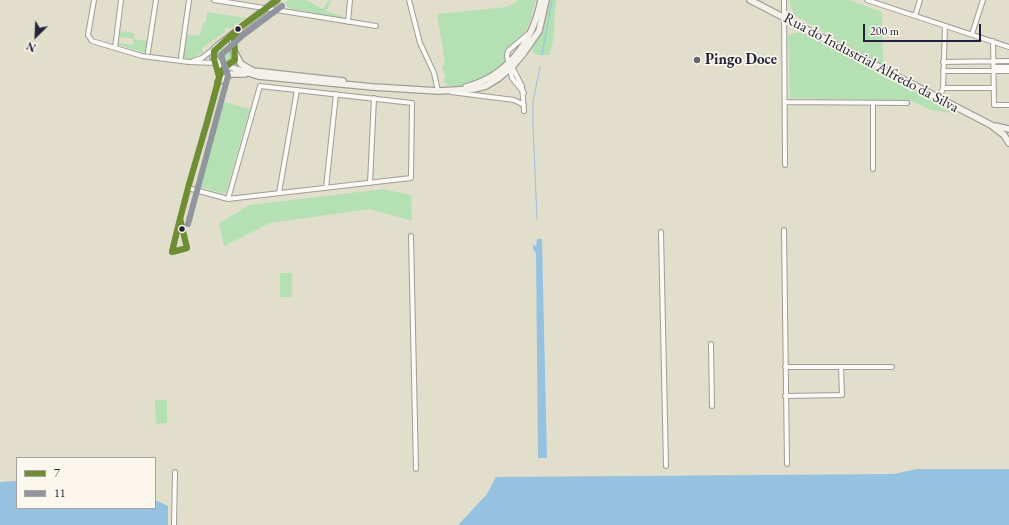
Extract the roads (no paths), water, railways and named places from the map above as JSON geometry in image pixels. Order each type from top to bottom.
[{"type":"street","points":[[94,0],[89,39],[142,56],[189,62],[216,63],[253,75]]},
{"type":"street","points":[[114,48],[121,0]]},
{"type":"street","points":[[148,52],[156,0]]},
{"type":"street","points":[[181,57],[189,0]]},
{"type":"street","points":[[214,0],[376,26]]},
{"type":"street","points":[[189,62],[202,58],[222,44],[238,29],[277,0]]},
{"type":"street","points":[[348,22],[350,0]]},
{"type":"street","points":[[409,0],[420,44],[434,73],[438,91]]},
{"type":"street","points":[[524,111],[524,93],[513,80],[510,67],[528,39],[535,24],[541,0]]},
{"type":"street","points":[[438,91],[466,90],[486,86],[510,67],[536,36],[542,20],[546,0]]},
{"type":"street","name":"Rua do Industrial Alfredo da Silva","points":[[750,0],[991,125],[1009,142]]},
{"type":"street","points":[[784,0],[785,165]]},
{"type":"street","points":[[867,0],[875,1],[1009,47]]},
{"type":"street","points":[[915,16],[920,0]]},
{"type":"street","points":[[972,34],[983,0]]},
{"type":"street","points":[[939,99],[943,88],[945,26]]},
{"type":"street","points":[[180,218],[186,248],[172,252],[180,218],[188,188],[220,75],[227,66],[235,60],[233,40],[238,29]]},
{"type":"street","points":[[993,41],[994,105],[1009,105]]},
{"type":"street","points":[[222,44],[229,45],[235,51],[241,64],[253,70],[412,89]]},
{"type":"street","points":[[215,48],[213,54],[220,75]]},
{"type":"street","points":[[943,62],[1009,62]]},
{"type":"street","points":[[943,71],[1009,67]]},
{"type":"street","points":[[994,69],[1009,71]]},
{"type":"street","points":[[218,82],[231,74],[253,75],[438,91],[514,100],[524,104]]},
{"type":"street","points":[[188,188],[228,199],[411,178],[412,103],[260,86],[228,199]]},
{"type":"street","points":[[943,88],[994,88]]},
{"type":"street","points":[[279,193],[297,90]]},
{"type":"street","points":[[326,188],[336,94]]},
{"type":"street","points":[[370,183],[374,98]]},
{"type":"street","points":[[785,102],[907,103]]},
{"type":"street","points":[[873,103],[873,169]]},
{"type":"street","name":"Rua do Industrial Alfredo da Silva","points":[[991,125],[1009,129]]},
{"type":"street","points":[[1009,134],[1009,142]]},
{"type":"street","points":[[784,230],[784,367],[787,464]]},
{"type":"street","points":[[661,232],[666,466]]},
{"type":"street","points":[[412,236],[416,469]]},
{"type":"street","points":[[710,344],[712,406]]},
{"type":"street","points":[[784,367],[892,366]]},
{"type":"street","points":[[785,396],[842,394],[841,367]]},
{"type":"street","points":[[174,525],[175,472]]},
{"type":"water","points":[[537,239],[542,239],[547,458],[538,458],[536,253],[533,249],[533,244],[536,247]]},
{"type":"water","points":[[917,469],[1009,469],[1009,525],[458,525],[487,494],[496,477],[894,474]]},
{"type":"water","points":[[16,481],[16,509],[156,509],[156,500],[168,506],[168,525],[0,525],[0,482]]},
{"type":"waterway","points":[[542,55],[552,0]]},
{"type":"waterway","points":[[537,219],[533,101],[540,67]]},
{"type":"place","name":"Pingo Doce","points":[[697,60]]}]
